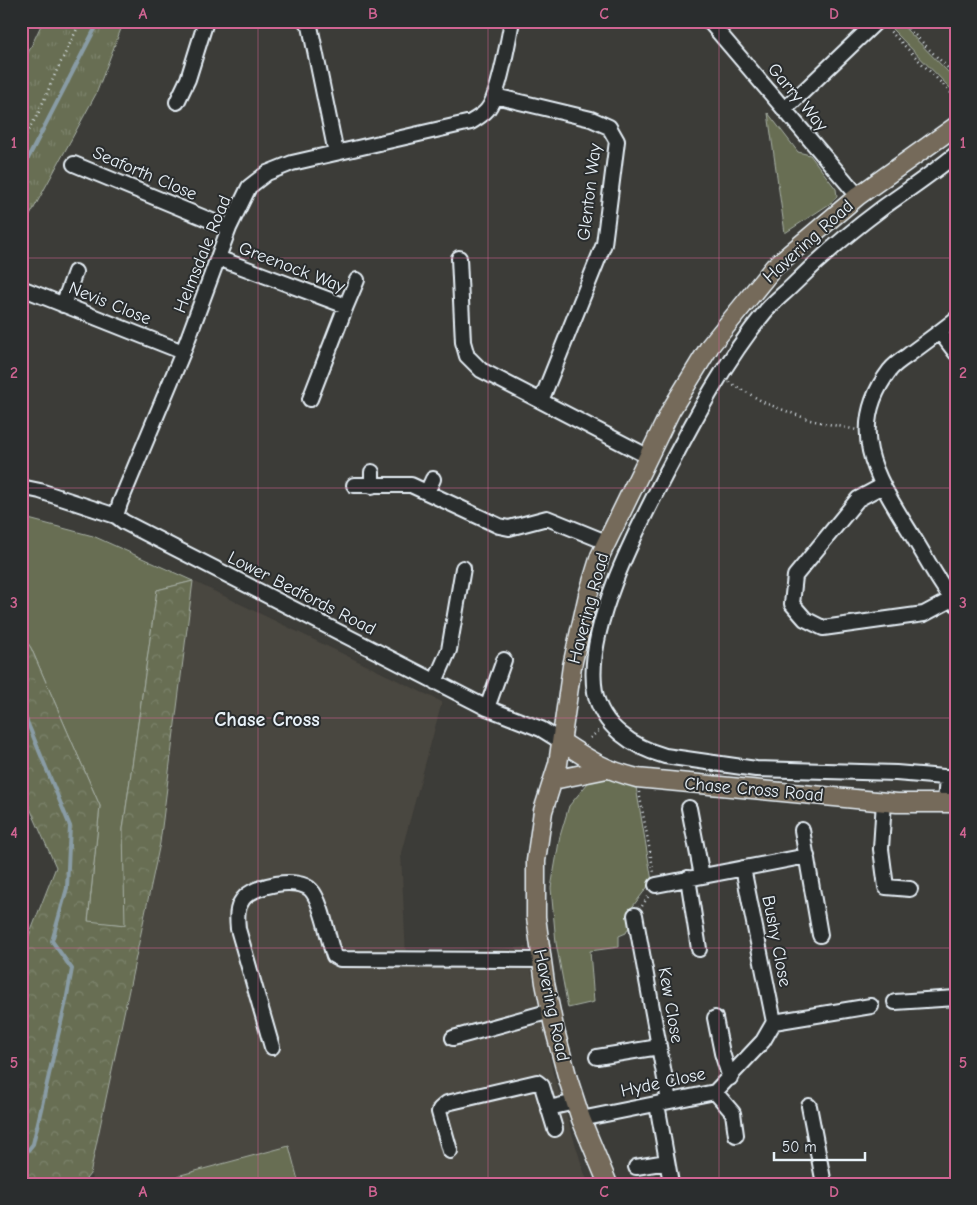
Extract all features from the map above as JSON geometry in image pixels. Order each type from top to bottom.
[{"type":"main road","name":"Havering Road","points":[[608,1184],[575,1102],[551,1010],[541,960],[536,917],[536,862],[543,812],[558,764],[572,666],[588,595],[606,542],[647,456],[671,410],[710,346],[774,267],[858,196],[956,126]]},
{"type":"main road","name":"Chase Cross Road","points":[[562,742],[597,765],[637,778],[884,801],[950,803]]},
{"type":"main road","points":[[553,780],[607,769]]},
{"type":"street","points":[[178,102],[188,79],[206,21]]},
{"type":"street","points":[[305,21],[310,26],[336,152]]},
{"type":"street","name":"Helmsdale Road","points":[[116,516],[183,352],[229,228],[249,187],[267,173],[292,162],[471,122],[488,109],[495,96],[512,21]]},
{"type":"street","name":"Garry Way","points":[[709,21],[858,196]]},
{"type":"street","points":[[784,110],[882,25]]},
{"type":"street","name":"Glenton Way","points":[[495,96],[591,120],[609,127],[617,141],[604,244],[541,401]]},
{"type":"street","points":[[950,803],[952,778],[896,773],[756,769],[665,756],[637,747],[623,737],[610,722],[600,706],[595,693],[593,674],[595,650],[609,598],[636,532],[677,452],[720,376],[766,311],[808,270],[879,210],[956,154]]},
{"type":"street","name":"Seaforth Close","points":[[74,164],[229,228]]},
{"type":"street","name":"Greenock Way","points":[[218,258],[346,306],[310,399]]},
{"type":"street","points":[[459,258],[463,342],[467,356],[481,370],[647,456]]},
{"type":"street","points":[[63,305],[75,272]]},
{"type":"street","points":[[346,306],[357,280]]},
{"type":"street","name":"Nevis Close","points":[[24,289],[183,352]]},
{"type":"street","points":[[882,486],[858,499],[795,576],[792,604],[805,619],[823,628],[924,614],[954,602],[882,486],[871,458],[868,418],[878,387],[891,368],[956,319]]},
{"type":"street","points":[[940,332],[956,353]]},
{"type":"street","points":[[656,440],[677,452]]},
{"type":"street","points":[[354,485],[372,479],[412,485],[499,526],[509,528],[547,518],[606,542]]},
{"type":"street","points":[[427,492],[433,479]]},
{"type":"street","name":"Lower Bedfords Road","points":[[21,487],[116,516],[133,527],[435,682],[487,708],[540,729],[562,742]]},
{"type":"street","points":[[435,682],[449,650],[463,568]]},
{"type":"street","points":[[487,708],[504,660]]},
{"type":"street","points":[[884,801],[881,849],[886,886],[910,889]]},
{"type":"street","points":[[689,808],[702,876]]},
{"type":"street","points":[[802,830],[820,935]]},
{"type":"street","points":[[656,885],[806,856]]},
{"type":"street","name":"Bushy Close","points":[[743,868],[774,1022]]},
{"type":"street","points":[[688,878],[699,948]]},
{"type":"street","points":[[272,1047],[236,918],[243,899],[254,891],[292,882],[309,887],[319,905],[334,956],[340,959],[541,960]]},
{"type":"street","name":"Kew Close","points":[[635,915],[659,1047],[667,1162],[671,1183]]},
{"type":"street","points":[[895,1002],[956,998]]},
{"type":"street","points":[[774,1022],[871,1006]]},
{"type":"street","points":[[453,1038],[551,1010]]},
{"type":"street","points":[[715,1018],[722,1053],[730,1078]]},
{"type":"street","name":"Hyde Close","points":[[581,1119],[715,1092],[764,1041],[774,1022]]},
{"type":"street","points":[[597,1057],[659,1047]]},
{"type":"street","points":[[450,1151],[439,1112],[447,1103],[537,1082],[542,1086],[555,1129]]},
{"type":"street","points":[[715,1092],[733,1113],[736,1134]]},
{"type":"street","points":[[549,1108],[575,1102]]},
{"type":"street","points":[[809,1106],[824,1184]]},
{"type":"street","points":[[636,1167],[667,1162]]},
{"type":"path","points":[[21,143],[38,114],[81,21]]},
{"type":"path","points":[[901,21],[956,76]]},
{"type":"path","points":[[882,25],[956,98]]},
{"type":"path","points":[[720,376],[765,403],[810,420],[868,432]]},
{"type":"path","points":[[635,915],[656,885],[637,778]]},
{"type":"shaded area","points":[[193,581],[442,702],[401,853],[406,957],[526,947],[553,1073],[589,1184],[95,1184],[90,1174],[160,843]]},
{"type":"green space","points":[[43,21],[124,21],[96,94],[21,232],[21,68]]},
{"type":"green space","points":[[899,22],[956,80],[956,94],[892,29]]},
{"type":"green space","points":[[768,113],[798,152],[810,155],[836,189],[837,196],[831,203],[785,233]]},
{"type":"green space","points":[[21,517],[93,536],[193,581],[157,590],[123,829],[126,925],[88,922],[100,806],[31,648],[21,633]]},
{"type":"green space","points":[[193,581],[160,843],[90,1174],[82,1184],[21,1184],[21,965],[25,946],[56,867],[21,788],[21,633],[31,648],[100,806],[88,921],[125,925],[123,829],[157,590]]},
{"type":"green space","points":[[597,772],[636,787],[652,881],[630,910],[629,927],[626,933],[619,936],[619,947],[590,951],[594,1002],[568,1008],[556,943],[551,888],[560,836],[569,806]]},
{"type":"green space","points":[[289,1146],[299,1184],[179,1184],[177,1176]]},
{"type":"waterway","points":[[21,172],[99,21]]},
{"type":"waterway","points":[[21,707],[70,826],[67,888],[52,941],[72,969],[33,1144],[21,1159]]},
{"type":"district","name":"Chase Cross","points":[[267,719]]}]
